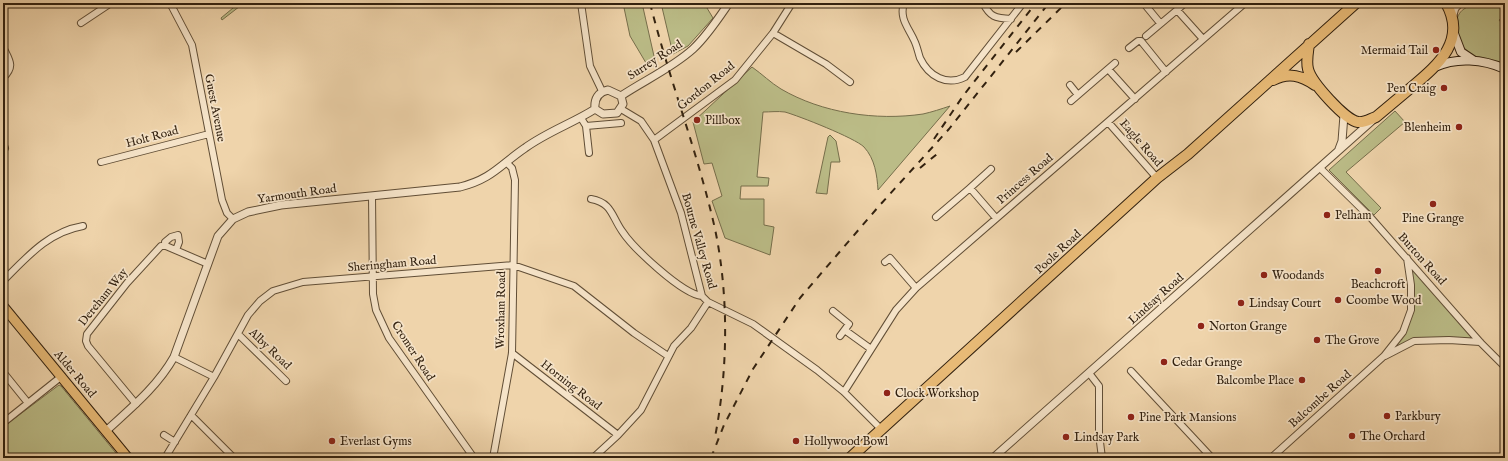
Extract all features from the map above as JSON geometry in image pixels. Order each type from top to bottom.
[{"type":"highway","points":[[1309,44],[1309,73],[1344,115],[1359,122],[1376,117],[1435,68],[1448,50],[1452,26],[1446,3]]},
{"type":"highway","name":"Poole Road","points":[[850,458],[1157,178],[1188,154],[1353,5]]},
{"type":"highway","name":"Poole Road","points":[[1264,85],[1280,77],[1298,76],[1322,89]]},
{"type":"main road","points":[[1452,26],[1461,52],[1475,61]]},
{"type":"main road","points":[[1435,68],[1451,61],[1475,61],[1505,69]]},
{"type":"main road","name":"Alder Road","points":[[3,306],[128,458]]},
{"type":"street","points":[[81,23],[111,3]]},
{"type":"street","name":"Guest Avenue","points":[[170,3],[192,45],[222,200],[227,212],[233,219]]},
{"type":"street","points":[[581,3],[590,66],[602,91]]},
{"type":"street","name":"Surrey Road","points":[[621,96],[693,49],[711,29],[729,3]]},
{"type":"street","name":"Gordon Road","points":[[654,140],[735,80],[773,32],[792,3]]},
{"type":"street","points":[[904,3],[902,8],[903,21],[914,40],[921,60],[930,72],[945,81],[956,81],[965,76],[1023,3]]},
{"type":"street","points":[[983,3],[988,13],[998,18],[1011,19]]},
{"type":"street","points":[[1146,36],[1185,3]]},
{"type":"street","name":"Princess Road","points":[[844,392],[896,310],[916,288],[1245,3]]},
{"type":"street","points":[[1452,26],[1452,14],[1460,3]]},
{"type":"street","points":[[1146,6],[1160,23]]},
{"type":"street","points":[[1177,10],[1203,39]]},
{"type":"street","points":[[773,32],[826,64],[850,82]]},
{"type":"street","points":[[1129,48],[1138,41],[1141,41],[1166,72]]},
{"type":"street","points":[[3,47],[11,62],[10,71],[3,78]]},
{"type":"street","points":[[1071,101],[1115,63]]},
{"type":"street","points":[[1108,69],[1135,99]]},
{"type":"street","points":[[1070,85],[1078,95]]},
{"type":"street","points":[[602,91],[612,91],[621,96],[623,104],[621,109],[611,114],[600,114],[595,109],[596,99],[602,91]]},
{"type":"street","name":"Yarmouth Road","points":[[106,431],[136,404],[165,374],[174,358],[218,236],[233,219],[258,209],[460,187],[482,180],[507,163],[525,148],[595,109]]},
{"type":"street","name":"Bourne Valley Road","points":[[621,109],[640,120],[654,140],[681,213],[702,296],[708,302],[753,324],[817,370],[844,392],[862,412],[876,434]]},
{"type":"street","name":"Lindsay Road","points":[[1334,155],[1342,141],[1344,115]]},
{"type":"street","name":"Lindsay Road","points":[[993,458],[1376,117]]},
{"type":"street","points":[[581,118],[586,126],[589,153]]},
{"type":"street","name":"Eagle Road","points":[[1108,122],[1157,178]]},
{"type":"street","points":[[586,126],[621,123]]},
{"type":"street","name":"Holt Road","points":[[101,162],[209,134]]},
{"type":"street","name":"Wroxham Road","points":[[492,458],[512,353],[515,175],[507,163]]},
{"type":"street","name":"Burton Road","points":[[1320,168],[1370,218],[1480,342],[1505,367]]},
{"type":"street","points":[[936,217],[991,169]]},
{"type":"street","points":[[970,188],[996,218]]},
{"type":"street","name":"Cromer Road","points":[[372,196],[373,294],[376,310],[389,338],[474,458]]},
{"type":"street","points":[[591,199],[606,204],[622,231],[651,263],[677,283],[698,296],[702,296]]},
{"type":"street","points":[[3,281],[45,241],[70,229],[83,226]]},
{"type":"street","name":"Dereham Way","points":[[136,404],[88,346],[86,337],[127,283],[161,246],[166,246],[165,242],[168,239],[178,235],[179,242],[176,250]]},
{"type":"street","points":[[166,246],[208,264]]},
{"type":"street","points":[[896,252],[887,260],[916,288]]},
{"type":"street","name":"Balcombe Road","points":[[1271,458],[1384,356],[1403,332],[1411,310],[1411,285],[1407,258]]},
{"type":"street","name":"Sheringham Road","points":[[164,458],[260,300],[272,291],[303,282],[513,265],[574,286],[634,333],[668,356]]},
{"type":"street","points":[[593,458],[618,435],[641,410],[668,356],[679,340],[695,323],[708,302]]},
{"type":"street","points":[[833,311],[849,324],[846,331],[840,336]]},
{"type":"street","points":[[846,331],[871,349]]},
{"type":"street","name":"Alby Road","points":[[238,334],[286,381]]},
{"type":"street","name":"Balcombe Road","points":[[1384,356],[1414,341],[1449,340],[1480,342]]},
{"type":"street","name":"Horning Road","points":[[512,353],[618,435]]},
{"type":"street","points":[[174,358],[214,377]]},
{"type":"street","points":[[1131,371],[1212,458]]},
{"type":"street","points":[[1088,373],[1099,386],[1098,434],[1102,458]]},
{"type":"street","points":[[4,374],[28,403]]},
{"type":"street","points":[[3,423],[62,376]]},
{"type":"street","points":[[191,415],[234,458]]},
{"type":"street","points":[[164,435],[175,442]]},
{"type":"green space","points":[[239,3],[244,3],[222,20],[221,18]]},
{"type":"green space","points":[[623,3],[642,3],[656,65],[649,68],[630,36]]},
{"type":"green space","points":[[661,3],[704,3],[713,18],[688,46],[673,54]]},
{"type":"green space","points":[[1505,3],[1505,15],[1499,20],[1505,27],[1505,69],[1480,59],[1465,49],[1457,34],[1457,20],[1462,10],[1470,6]]},
{"type":"green space","points":[[752,67],[777,87],[797,97],[814,104],[850,113],[905,116],[923,114],[950,106],[878,190],[876,173],[871,157],[859,143],[792,114],[785,112],[763,112],[757,177],[769,178],[768,186],[741,186],[740,199],[764,199],[764,225],[774,227],[770,255],[725,238],[712,201],[722,196],[712,163],[704,164],[693,122]]},
{"type":"green space","points":[[1395,111],[1405,122],[1346,172],[1381,208],[1374,215],[1329,170]]},
{"type":"green space","points":[[830,135],[836,141],[840,162],[831,162],[827,194],[816,193],[828,137]]},
{"type":"green space","points":[[1407,258],[1480,342],[1414,341],[1385,355],[1403,332],[1411,310]]},
{"type":"green space","points":[[59,385],[120,458],[3,458],[3,427]]},
{"type":"railway","points":[[650,3],[700,172],[720,254],[725,307],[725,333],[722,386],[715,437]]},
{"type":"railway","points":[[934,139],[963,96],[1036,3]]},
{"type":"railway","points":[[711,458],[724,425],[753,369],[800,298],[879,206],[949,129],[1049,3]]},
{"type":"railway","points":[[1016,52],[1066,3]]},
{"type":"railway","points":[[920,168],[937,154]]},
{"type":"place","name":"Mermaid Tail","points":[[1436,50]]},
{"type":"place","name":"Pen Craig","points":[[1444,88]]},
{"type":"place","name":"Pillbox","points":[[697,120]]},
{"type":"place","name":"Blenheim","points":[[1459,127]]},
{"type":"place","name":"Pine Grange","points":[[1433,204]]},
{"type":"place","name":"Pelham","points":[[1327,215]]},
{"type":"place","name":"Beachcroft","points":[[1378,271]]},
{"type":"place","name":"Woodands","points":[[1264,275]]},
{"type":"place","name":"Coombe Wood","points":[[1338,300]]},
{"type":"place","name":"Lindsay Court","points":[[1241,303]]},
{"type":"place","name":"Norton Grange","points":[[1201,326]]},
{"type":"place","name":"The Grove","points":[[1317,340]]},
{"type":"place","name":"Cedar Grange","points":[[1164,362]]},
{"type":"place","name":"Balcombe Place","points":[[1302,380]]},
{"type":"place","name":"Clock Workshop","points":[[887,393]]},
{"type":"place","name":"Parkbury","points":[[1387,416]]},
{"type":"place","name":"Pine Park Mansions","points":[[1131,417]]},
{"type":"place","name":"The Orchard","points":[[1352,436]]},
{"type":"place","name":"Lindsay Park","points":[[1066,437]]},
{"type":"place","name":"Everlast Gyms","points":[[332,441]]},
{"type":"place","name":"Hollywood Bowl","points":[[796,441]]}]
